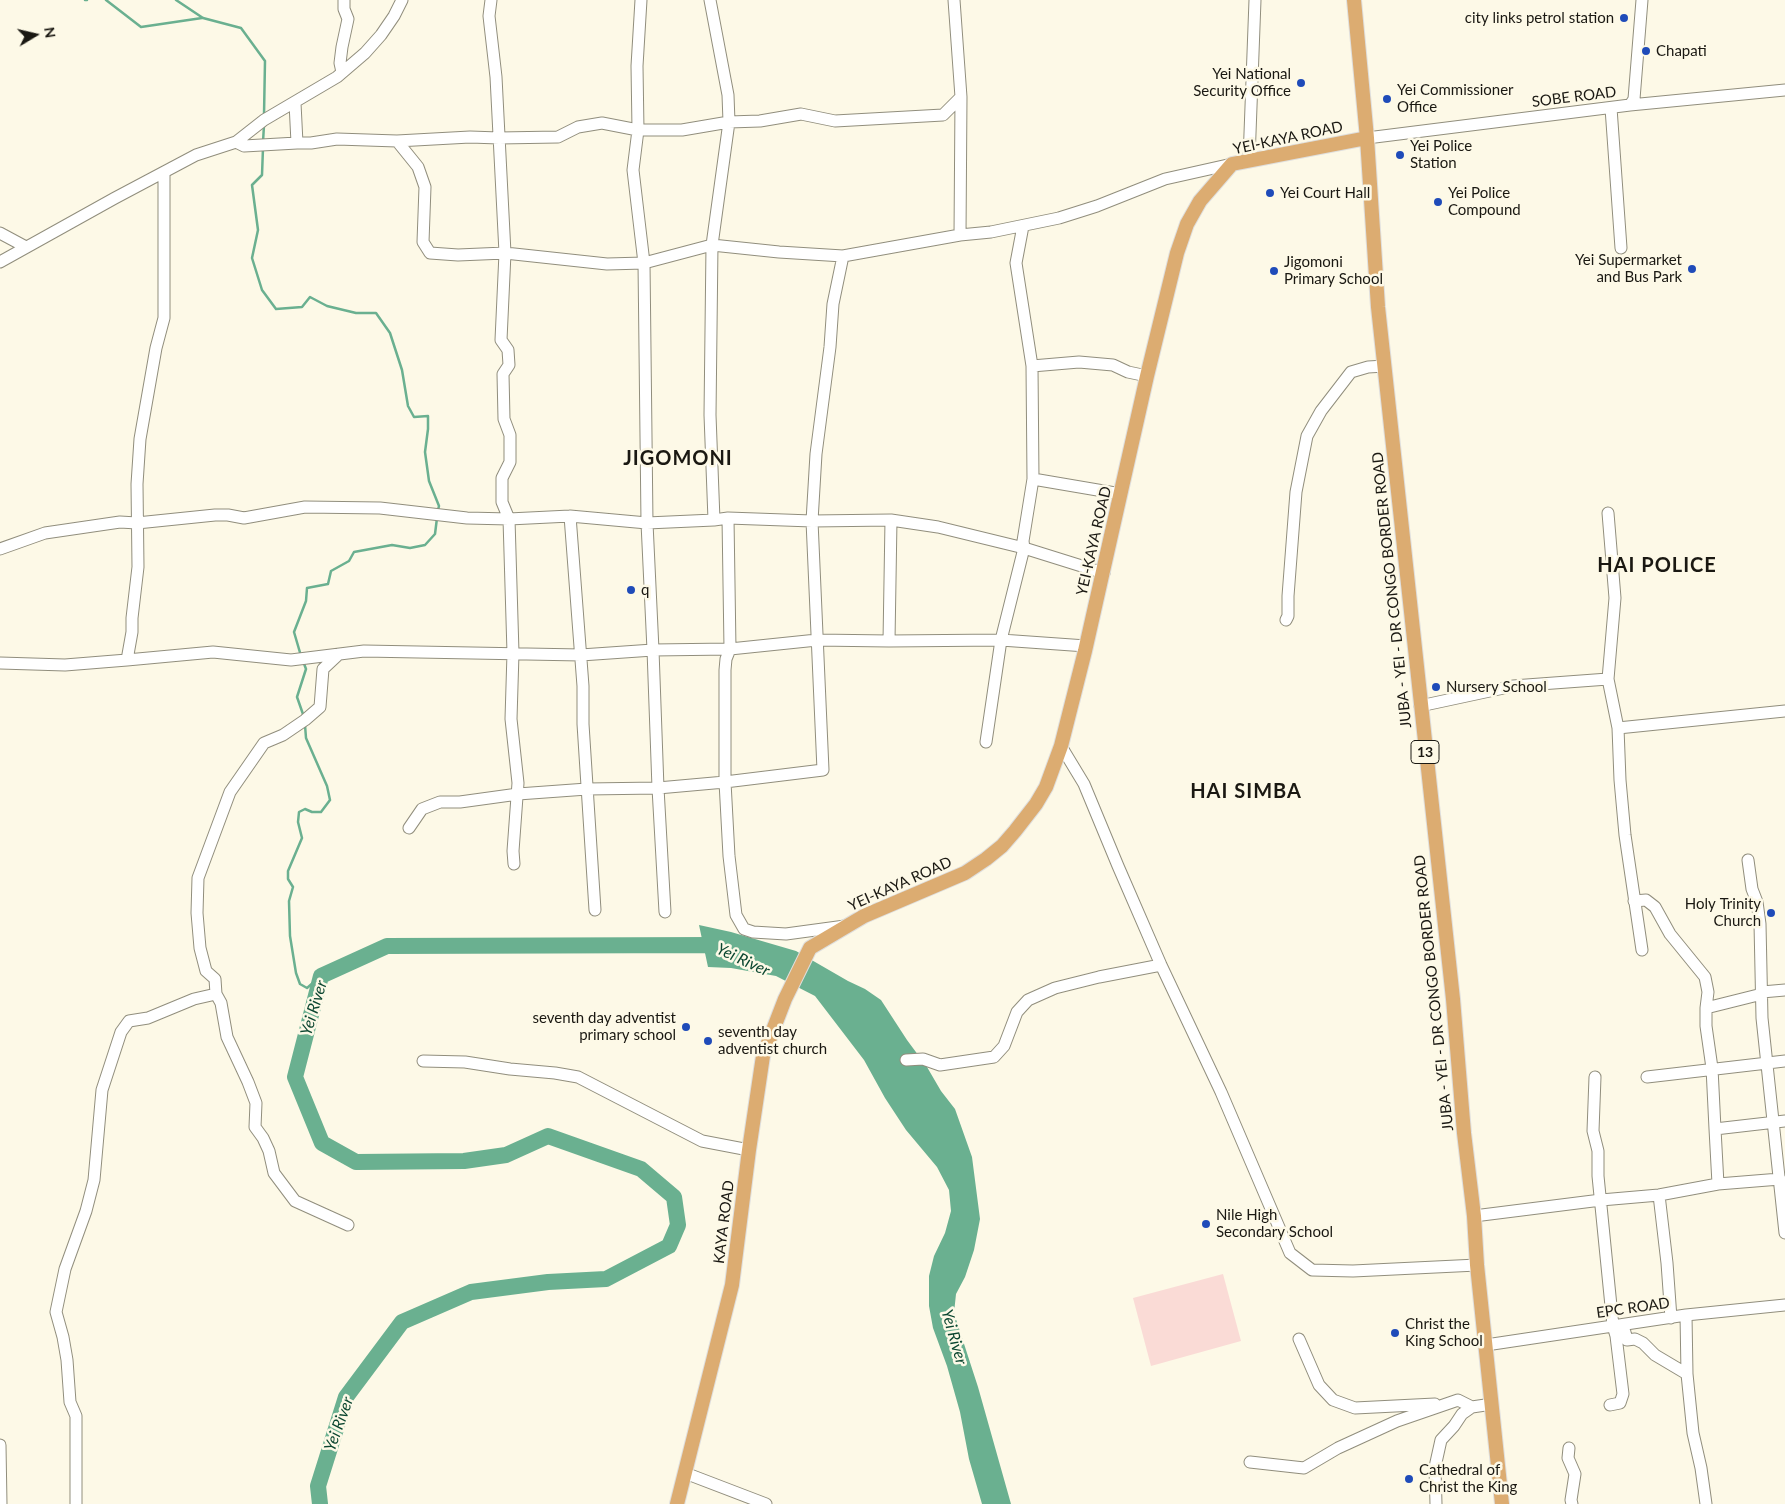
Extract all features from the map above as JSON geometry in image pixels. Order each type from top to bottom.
[{"type":"main road","name":"JUBA - YEI - DR CONGO BORDER ROAD","points":[[1354,0],[1367,138],[1378,307],[1386,366],[1420,706],[1453,999],[1464,1133],[1502,1504]]},
{"type":"main road","name":"YEI-KAYA ROAD","points":[[810,948],[864,916],[965,873],[997,850],[1036,804],[1046,787],[1061,746],[1104,573],[1147,376],[1177,253],[1187,224],[1200,201],[1232,164],[1367,138]]},
{"type":"main road","name":"KAYA ROAD","points":[[676,1504],[732,1285],[749,1150],[764,1056],[784,999],[810,948]]},
{"type":"street","points":[[342,72],[340,63],[348,19],[344,8],[344,0]]},
{"type":"street","points":[[0,262],[196,155],[236,142],[264,120],[295,103],[342,72],[365,53],[381,36],[402,0]]},
{"type":"street","points":[[491,0],[489,16],[496,77],[504,253],[501,340],[508,350],[509,365],[503,374],[504,419],[510,434],[510,462],[502,478],[502,502],[509,519],[513,653],[510,719],[517,766],[518,794],[515,816],[514,864]]},
{"type":"street","points":[[641,0],[637,66],[638,130],[633,170],[644,263],[647,523],[665,912]]},
{"type":"street","points":[[710,0],[728,95],[730,122],[712,245],[710,415],[714,520]]},
{"type":"street","points":[[954,0],[961,97],[960,235]]},
{"type":"street","points":[[1249,160],[1255,0]]},
{"type":"street","points":[[1630,105],[1634,99],[1642,0]]},
{"type":"street","name":"SOBE ROAD","points":[[1367,138],[1630,105],[1785,90]]},
{"type":"street","points":[[236,142],[244,146],[311,143],[337,139],[397,141],[470,137],[558,137],[578,127],[602,123],[638,130],[682,130],[730,122],[760,121],[801,114],[835,121],[943,115],[961,97]]},
{"type":"street","points":[[295,103],[296,143]]},
{"type":"street","points":[[1611,108],[1622,248]]},
{"type":"street","points":[[397,141],[418,167],[425,187],[423,242],[430,253],[458,255],[504,253],[607,264],[644,263],[712,245],[843,256],[1023,226],[1059,218],[1098,206],[1165,179],[1232,164]]},
{"type":"street","points":[[127,660],[132,632],[138,567],[136,484],[140,439],[156,348],[164,318],[164,172]]},
{"type":"street","points":[[986,742],[1001,640],[1024,548],[1023,541],[1033,479],[1032,366],[1016,263],[1023,226]]},
{"type":"street","points":[[0,233],[26,247]]},
{"type":"street","points":[[409,828],[422,809],[440,802],[460,802],[518,794],[587,789],[658,788],[823,770],[812,521],[816,454],[833,304],[843,256]]},
{"type":"street","points":[[1032,366],[1079,362],[1113,365],[1128,372],[1147,376]]},
{"type":"street","points":[[1286,620],[1288,616],[1296,492],[1308,436],[1321,411],[1351,372],[1368,367],[1386,366]]},
{"type":"street","points":[[1033,479],[1121,494]]},
{"type":"street","points":[[0,549],[45,533],[120,522],[137,523],[215,515],[244,518],[305,507],[380,508],[509,519],[570,516],[647,523],[728,518],[812,521],[891,520],[938,527],[1024,548],[1104,573]]},
{"type":"street","points":[[1608,513],[1615,598],[1611,666],[1608,678],[1618,728],[1625,835],[1642,950]]},
{"type":"street","points":[[570,516],[581,655],[595,910]]},
{"type":"street","points":[[728,518],[730,649],[726,659],[725,670],[725,782],[729,856],[736,915],[744,928],[754,932],[786,934],[845,926]]},
{"type":"street","points":[[889,641],[891,520]]},
{"type":"street","points":[[0,663],[65,664],[213,652],[302,658],[364,651],[581,655],[653,650],[730,649],[817,640],[1001,640],[1086,646]]},
{"type":"street","points":[[339,654],[323,669],[320,707],[305,720],[264,743],[230,792],[198,878],[197,913],[200,948],[206,971],[215,979],[216,994],[221,1002],[227,1037],[256,1104],[255,1128],[263,1138],[269,1151],[274,1173],[295,1201],[348,1225]]},
{"type":"street","points":[[1420,706],[1514,686],[1608,678]]},
{"type":"street","points":[[1618,728],[1785,711]]},
{"type":"street","points":[[1061,746],[1084,784],[1162,965],[1221,1092],[1290,1254],[1312,1270],[1353,1271],[1478,1266]]},
{"type":"street","points":[[1748,860],[1760,924],[1762,1018],[1785,1233]]},
{"type":"street","points":[[1634,901],[1646,900],[1656,907],[1670,934],[1705,977],[1708,992],[1706,1026],[1712,1068],[1718,1184]]},
{"type":"street","points":[[906,1060],[923,1059],[940,1064],[994,1057],[1004,1046],[1017,1012],[1028,1000],[1055,988],[1098,976],[1162,965]]},
{"type":"street","points":[[1706,1008],[1758,995],[1762,992],[1785,990]]},
{"type":"street","points":[[76,1504],[76,1416],[70,1402],[65,1352],[56,1312],[65,1269],[86,1211],[94,1180],[102,1090],[121,1032],[129,1021],[148,1018],[194,999],[216,994]]},
{"type":"street","points":[[423,1061],[465,1062],[510,1070],[555,1073],[578,1077],[702,1141],[749,1150]]},
{"type":"street","points":[[1647,1077],[1785,1061]]},
{"type":"street","points":[[1594,1077],[1593,1131],[1598,1151],[1598,1176],[1618,1325],[1616,1336],[1623,1394],[1620,1403],[1610,1405]]},
{"type":"street","points":[[1715,1129],[1785,1121]]},
{"type":"street","points":[[1474,1216],[1658,1194],[1718,1184],[1780,1179]]},
{"type":"street","points":[[1658,1194],[1667,1263],[1671,1318]]},
{"type":"street","name":"EPC ROAD","points":[[1486,1345],[1686,1315],[1785,1305]]},
{"type":"street","points":[[1686,1315],[1687,1374],[1693,1433],[1701,1468],[1706,1504]]},
{"type":"street","points":[[1618,1325],[1627,1340],[1635,1339],[1644,1343],[1655,1355],[1687,1374]]},
{"type":"street","points":[[1299,1340],[1319,1385],[1333,1400],[1355,1408],[1447,1403]]},
{"type":"street","points":[[1250,1462],[1304,1468],[1377,1429],[1447,1403],[1458,1400],[1472,1407]]},
{"type":"street","points":[[1436,1504],[1434,1467],[1441,1440],[1462,1414],[1472,1407],[1492,1404]]},
{"type":"street","points":[[0,1445],[1,1504]]},
{"type":"street","points":[[1569,1448],[1568,1458],[1575,1474],[1572,1504]]},
{"type":"street","points":[[685,1473],[766,1504]]},
{"type":"shaded area","points":[[1223,1274],[1241,1341],[1151,1366],[1133,1298]]},
{"type":"water","points":[[699,925],[731,932],[796,951],[865,989],[881,1000],[955,1109],[972,1157],[980,1219],[974,1250],[965,1277],[956,1294],[954,1313],[978,1387],[1011,1504],[982,1504],[969,1459],[960,1412],[947,1366],[933,1328],[929,1306],[929,1276],[934,1256],[945,1233],[951,1211],[949,1190],[937,1167],[906,1130],[885,1098],[864,1060],[815,996],[776,976],[731,968],[708,967]]},
{"type":"waterway","points":[[106,0],[141,27],[202,18]]},
{"type":"waterway","points":[[176,0],[203,18],[241,28],[265,61],[264,115]]},
{"type":"waterway","points":[[263,142],[264,125]]},
{"type":"waterway","points":[[263,148],[262,175],[252,185],[258,230],[252,258],[262,290],[276,309],[302,307],[310,297],[327,306],[356,313],[376,313],[390,333],[402,370],[408,406],[414,417],[428,416],[425,452],[429,481],[439,506],[438,510]]},
{"type":"waterway","points":[[301,656],[294,632],[306,601],[307,588],[328,584],[331,571],[349,561],[354,552],[392,545],[410,548],[425,545],[435,534],[437,518]]},
{"type":"waterway","points":[[303,661],[306,669],[297,697],[304,717]]},
{"type":"waterway","points":[[305,725],[306,738],[327,786],[330,800],[321,812],[312,812],[305,809],[299,812],[298,822],[302,838],[288,871],[288,879],[293,887],[289,901],[290,936],[296,973],[300,984],[307,988],[321,976]]},
{"type":"waterway","name":"Yei River","points":[[320,1504],[318,1486],[346,1397],[402,1322],[471,1292],[548,1282],[606,1279],[669,1246],[678,1225],[674,1197],[641,1169],[548,1136],[506,1155],[464,1161],[356,1162],[322,1143],[295,1077],[321,976],[387,946],[716,945],[723,949]]},
{"type":"place","name":"city links petrol station","points":[[1624,18]]},
{"type":"place","name":"Chapati","points":[[1646,51]]},
{"type":"place","name":"Yei National Security Office","points":[[1301,83]]},
{"type":"place","name":"Yei Commissioner Office","points":[[1387,99]]},
{"type":"place","name":"Yei Police Station","points":[[1400,155]]},
{"type":"place","name":"Yei Court Hall","points":[[1270,193]]},
{"type":"place","name":"Yei Police Compound","points":[[1438,202]]},
{"type":"place","name":"Yei Supermarket and Bus Park","points":[[1692,269]]},
{"type":"place","name":"Jigomoni Primary School","points":[[1274,271]]},
{"type":"place","name":"q","points":[[631,590]]},
{"type":"place","name":"Nursery School","points":[[1436,687]]},
{"type":"place","name":"Holy Trinity Church","points":[[1771,913]]},
{"type":"place","name":"seventh day adventist primary school","points":[[686,1027]]},
{"type":"place","name":"seventh day adventist church","points":[[708,1041]]},
{"type":"place","name":"Nile High Secondary School","points":[[1206,1224]]},
{"type":"place","name":"Christ the King School","points":[[1395,1333]]},
{"type":"place","name":"Cathedral of Christ the King","points":[[1409,1479]]},
{"type":"district","name":"JIGOMONI","points":[[678,459]]},
{"type":"district","name":"HAI POLICE","points":[[1657,566]]},
{"type":"district","name":"HAI SIMBA","points":[[1246,792]]}]
